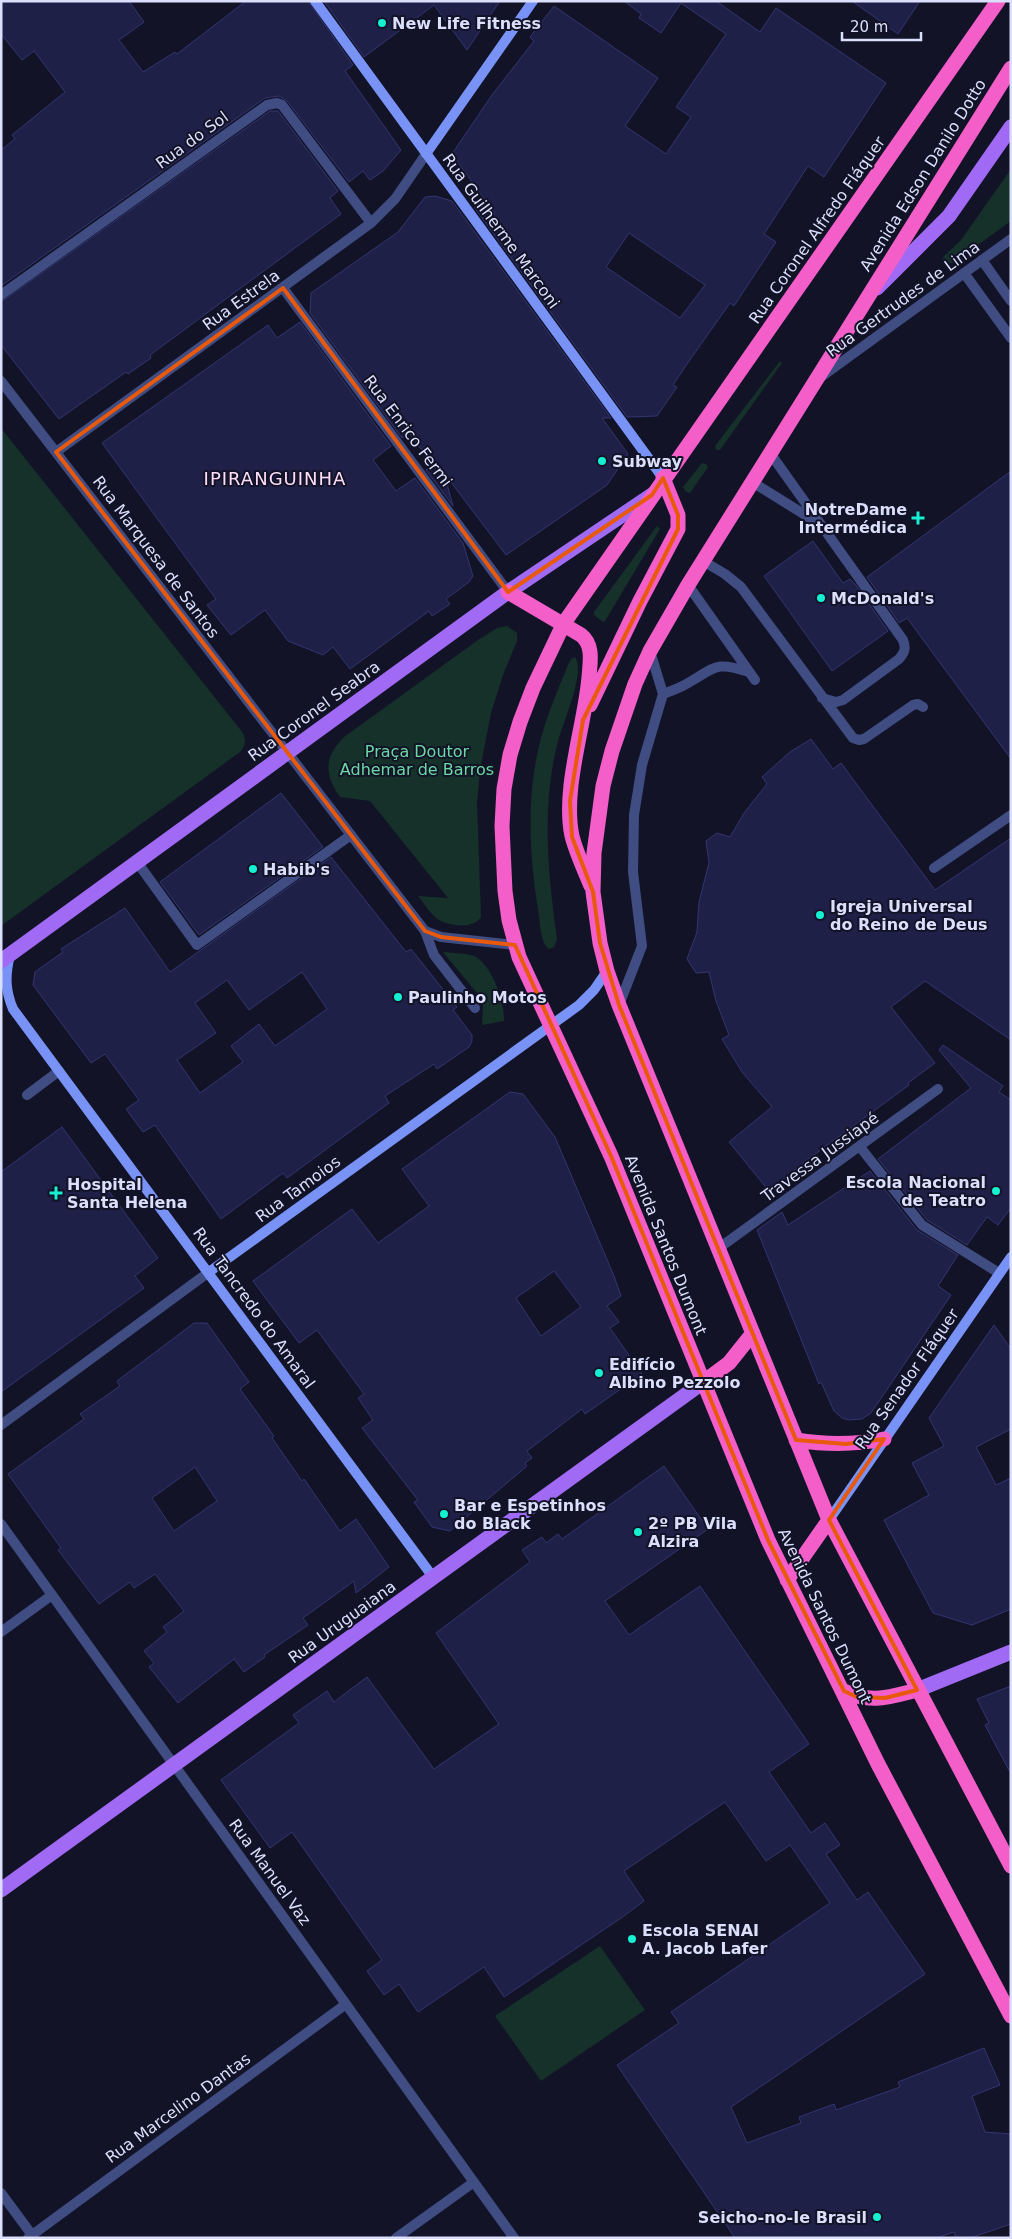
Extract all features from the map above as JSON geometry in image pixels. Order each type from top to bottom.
[{"type":"highway","name":"Rua Coronel Alfredo Fláquer","points":[[663,478],[998,1]]},
{"type":"highway","name":"Avenida Edson Danilo Dotto","points":[[865,300],[1011,68]]},
{"type":"highway","points":[[865,300],[688,585],[650,651],[626,708],[610,760],[598,821],[593,892],[600,943],[607,971],[619,1005],[829,1520],[1011,1866]]},
{"type":"highway","name":"Avenida Santos Dumont","points":[[663,478],[564,623],[536,680],[520,722],[510,755],[504,789],[502,826],[504,891],[515,945],[550,1026],[611,1156],[702,1383],[765,1533],[884,1776],[1011,2016]]},
{"type":"highway","points":[[583,720],[640,601],[678,529],[678,515],[663,478]]},
{"type":"highway","points":[[508,592],[564,623],[586,639],[590,646],[591,663],[575,760],[570,802],[570,822],[572,837],[593,892]]},
{"type":"highway","points":[[702,1383],[729,1363],[753,1334]]},
{"type":"highway","points":[[796,1440],[819,1444],[846,1444],[884,1439]]},
{"type":"highway","points":[[787,1580],[829,1520]]},
{"type":"highway","points":[[844,1691],[857,1697],[868,1699],[885,1698],[917,1690]]},
{"type":"main road","points":[[865,300],[949,216],[1011,126]]},
{"type":"main road","name":"Rua Coronel Seabra","points":[[6,958],[508,592],[652,495]]},
{"type":"main road","name":"Rua Uruguaiana","points":[[1,1890],[702,1383]]},
{"type":"main road","points":[[917,1690],[1011,1652]]},
{"type":"street","name":"Rua Guilherme Marconi","points":[[314,1],[663,478]]},
{"type":"street","points":[[426,154],[532,1]]},
{"type":"street","name":"Rua do Sol","points":[[1,295],[267,105],[273,103],[282,105],[371,223]]},
{"type":"street","name":"Rua Estrela","points":[[56,452],[371,223],[395,199],[426,154]]},
{"type":"street","name":"Rua Gertrudes de Lima","points":[[813,384],[1011,239]]},
{"type":"street","points":[[982,260],[1011,301]]},
{"type":"street","points":[[964,273],[1011,338]]},
{"type":"street","name":"Rua Enrico Fermi","points":[[283,288],[508,592]]},
{"type":"street","name":"Rua Marquesa de Santos","points":[[1,380],[287,753]]},
{"type":"street","points":[[770,453],[904,640],[904,653],[899,659],[843,700],[836,702],[822,698]]},
{"type":"street","points":[[752,482],[820,524]]},
{"type":"street","points":[[703,561],[725,574],[741,587],[849,735],[859,740],[871,735],[913,705],[918,704],[923,707]]},
{"type":"street","points":[[663,694],[688,683],[714,667],[732,666],[752,676],[688,585]]},
{"type":"street","points":[[619,1005],[642,946],[633,872],[634,815],[642,765],[663,694],[650,651]]},
{"type":"street","points":[[287,753],[426,931],[434,955],[475,1008]]},
{"type":"street","points":[[934,868],[1011,815]]},
{"type":"street","points":[[137,862],[197,945],[351,835]]},
{"type":"street","points":[[426,931],[441,937],[515,945]]},
{"type":"street","name":"Rua Tancredo do Amaral","points":[[6,958],[7,995],[13,1009],[433,1577]]},
{"type":"street","name":"Rua Tamoios","points":[[1,1425],[209,1272],[579,1005],[594,990],[607,971]]},
{"type":"street","name":"Rua Tancredo do Amaral","points":[[1,1002],[13,1009]]},
{"type":"street","points":[[27,1095],[59,1071]]},
{"type":"street","name":"Travessa Jussiapé","points":[[718,1248],[938,1089]]},
{"type":"street","points":[[860,1147],[922,1225],[999,1273]]},
{"type":"street","name":"Rua Senador Fláquer","points":[[829,1520],[1011,1257]]},
{"type":"street","name":"Rua Manuel Vaz","points":[[1,1524],[514,2238]]},
{"type":"street","points":[[2,1632],[52,1595]]},
{"type":"street","name":"Rua Marcelino Dantas","points":[[30,2236],[346,2004]]},
{"type":"street","points":[[396,2238],[474,2182]]},
{"type":"street","points":[[1,2193],[30,2236]]},
{"type":"highlighted area","points":[[283,288],[508,592],[652,495],[663,478],[678,515],[678,529],[583,720],[570,801],[572,837],[593,892],[600,943],[619,1005],[796,1440],[846,1444],[884,1439],[829,1520],[917,1690],[885,1698],[857,1697],[844,1691],[768,1540],[611,1156],[515,945],[441,937],[425,931],[56,452]]},
{"type":"green space","points":[[1011,169],[1011,221],[953,263],[944,264],[942,261],[944,256],[961,240]]},
{"type":"green space","points":[[780,361],[782,363],[720,450],[716,450],[715,446]]},
{"type":"green space","points":[[1,428],[243,733],[245,741],[240,752],[1,926]]},
{"type":"green space","points":[[702,463],[708,467],[690,493],[685,491],[683,487]]},
{"type":"green space","points":[[657,526],[660,529],[603,622],[594,615],[594,612]]},
{"type":"green space","name":"Praça Doutor Adhemar de Barros","points":[[507,626],[517,633],[517,641],[503,675],[491,713],[480,770],[477,803],[481,917],[472,924],[453,925],[436,918],[418,896],[448,898],[370,801],[340,797],[331,781],[328,766],[337,744],[344,737],[478,640],[497,628]]},
{"type":"green space","points":[[575,657],[578,664],[576,685],[558,741],[549,790],[549,865],[557,939],[554,947],[549,949],[544,942],[541,931],[535,888],[531,845],[531,802],[536,759],[541,738],[568,665],[571,659]]},
{"type":"green space","points":[[443,952],[474,956],[480,960],[492,975],[500,995],[504,1021],[482,1025],[483,1005],[481,998]]},
{"type":"green space","points":[[600,1946],[645,2010],[541,2081],[495,2016]]},
{"type":"building","points":[[1,1],[129,1],[144,22],[119,40],[143,72],[175,52],[177,54],[246,1],[308,1],[353,65],[345,71],[401,150],[383,171],[370,180],[363,171],[349,182],[287,101],[279,96],[265,98],[1,286],[1,150],[15,139],[12,135],[65,92],[34,51],[22,60],[1,34]]},
{"type":"building","points":[[324,1],[500,1],[467,50],[434,5],[364,57]]},
{"type":"building","points":[[624,1],[716,1],[760,32],[776,8],[886,83],[824,177],[808,166],[764,234],[776,242],[734,306],[730,303],[687,364],[673,385],[677,387],[657,416],[627,417],[474,207],[495,214],[452,154],[492,95],[534,41],[530,37],[554,6],[658,78],[625,126],[666,154],[691,117],[676,107],[726,34],[681,3],[661,33],[639,18],[641,14]],"holes":[[[629,233],[705,285],[680,318],[606,267]]]},
{"type":"building","points":[[852,1],[920,1],[898,34]]},
{"type":"building","points":[[270,111],[278,111],[338,191],[330,198],[341,214],[150,355],[151,358],[128,374],[126,372],[59,419],[1,345],[1,302]]},
{"type":"building","points":[[435,196],[452,201],[611,418],[602,418],[628,454],[607,485],[506,555],[444,473],[453,506],[426,470],[436,463],[424,448],[421,449],[409,433],[402,438],[310,313],[311,293],[398,232],[425,197]]},
{"type":"building","points":[[300,322],[391,446],[373,460],[396,491],[415,478],[463,543],[473,576],[469,582],[446,599],[450,604],[432,616],[429,611],[350,669],[333,647],[323,655],[288,641],[265,610],[231,635],[207,605],[216,599],[102,443],[268,325],[277,338]]},
{"type":"building","points":[[1011,471],[1011,759],[907,618],[899,623],[867,577]]},
{"type":"building","name":"McDonald's","points":[[813,541],[843,583],[850,579],[856,585],[888,631],[832,671],[764,576]]},
{"type":"building","name":"Igreja Universal do Reino de Deus","points":[[811,739],[833,769],[841,763],[935,890],[1011,838],[1011,1040],[925,981],[891,1007],[935,1063],[908,1083],[909,1085],[807,1160],[769,1191],[729,1142],[772,1107],[742,1072],[722,1039],[729,1035],[716,1001],[709,972],[696,973],[687,959],[697,932],[699,902],[709,863],[706,841],[717,833],[730,837],[744,813],[767,784],[762,777],[790,752]]},
{"type":"building","points":[[281,793],[323,847],[199,935],[160,882]]},
{"type":"building","points":[[331,857],[406,952],[411,949],[457,1007],[453,1010],[472,1035],[472,1041],[469,1047],[437,1069],[434,1064],[385,1096],[389,1103],[287,1178],[283,1173],[221,1219],[155,1125],[143,1132],[126,1109],[139,1100],[105,1054],[91,1063],[33,985],[35,972],[63,952],[61,949],[125,908],[170,972]],"holes":[[[302,972],[327,1009],[275,1046],[259,1024],[231,1046],[243,1062],[200,1093],[177,1060],[216,1033],[195,1003],[227,980],[249,1010]]]},
{"type":"building","points":[[943,1045],[1003,1086],[999,1092],[1011,1100],[1011,1208],[998,1225],[987,1217],[967,1245],[927,1220],[878,1159],[971,1088],[939,1050]]},
{"type":"building","points":[[510,1092],[523,1094],[555,1137],[621,1296],[607,1306],[619,1322],[610,1328],[642,1374],[585,1414],[582,1409],[527,1451],[532,1458],[525,1463],[527,1466],[450,1531],[432,1527],[414,1502],[418,1500],[362,1428],[373,1420],[358,1398],[364,1394],[317,1330],[299,1343],[253,1281],[352,1209],[378,1243],[429,1206],[402,1169]],"holes":[[[554,1271],[581,1307],[541,1336],[516,1298]]]},
{"type":"building","name":"Hospital Santa Helena","points":[[62,1127],[158,1258],[135,1276],[144,1288],[1,1392],[1,1172]]},
{"type":"building","points":[[870,1171],[917,1230],[958,1255],[938,1286],[951,1295],[871,1413],[862,1419],[849,1420],[842,1418],[834,1411],[821,1382],[819,1384],[757,1230],[782,1212],[788,1225]]},
{"type":"building","points":[[194,1323],[207,1323],[249,1382],[240,1389],[274,1436],[272,1438],[302,1481],[304,1479],[340,1531],[356,1519],[389,1567],[356,1593],[354,1581],[303,1618],[308,1625],[264,1655],[265,1657],[244,1672],[234,1659],[178,1703],[149,1667],[154,1663],[144,1651],[167,1632],[163,1627],[184,1611],[155,1574],[134,1588],[130,1582],[99,1604],[58,1550],[61,1548],[8,1474],[84,1419],[80,1414],[120,1386],[117,1381]],"holes":[[[195,1467],[217,1501],[174,1531],[152,1498]]]},
{"type":"building","points":[[994,1325],[1011,1349],[1011,1429],[976,1447],[996,1485],[1011,1478],[1011,1609],[972,1625],[933,1613],[884,1520],[929,1495],[912,1463],[944,1446],[929,1418]]},
{"type":"building","points":[[664,1466],[708,1529],[605,1601],[629,1635],[700,1586],[809,1744],[769,1772],[811,1833],[825,1823],[840,1845],[826,1854],[857,1900],[868,1892],[925,1974],[731,2107],[747,2143],[801,2123],[799,2117],[834,2104],[836,2110],[900,2087],[898,2082],[984,2048],[1000,2085],[972,2096],[985,2132],[1011,2134],[1011,2224],[970,2238],[956,2238],[954,2232],[936,2238],[735,2238],[617,2065],[679,2023],[671,2012],[830,1903],[790,1845],[766,1861],[725,1802],[624,1871],[644,1901],[624,1916],[504,1997],[484,1967],[418,2012],[399,1984],[384,1995],[367,1971],[382,1960],[292,1832],[270,1848],[221,1780],[299,1723],[293,1715],[327,1691],[334,1702],[367,1677],[434,1769],[499,1724],[436,1633],[530,1562],[522,1550],[542,1537],[546,1543],[558,1534],[562,1539]]},
{"type":"building","points":[[1011,1686],[1011,1774],[985,1725],[989,1723],[977,1699]]},
{"type":"place","name":"New Life Fitness","points":[[382,23]]},
{"type":"place","name":"Subway","points":[[602,461]]},
{"type":"place","name":"NotreDame Intermédica","points":[[918,518]]},
{"type":"place","name":"McDonald's","points":[[821,598]]},
{"type":"place","name":"Habib's","points":[[253,869]]},
{"type":"place","name":"Igreja Universal do Reino de Deus","points":[[820,915]]},
{"type":"place","name":"Paulinho Motos","points":[[398,997]]},
{"type":"place","name":"Escola Nacional de Teatro","points":[[996,1191]]},
{"type":"place","name":"Hospital Santa Helena","points":[[56,1193]]},
{"type":"place","name":"Edifício Albino Pezzolo","points":[[599,1373]]},
{"type":"place","name":"Bar e Espetinhos do Black","points":[[444,1514]]},
{"type":"place","name":"2º PB Vila Alzira","points":[[638,1532]]},
{"type":"place","name":"Escola SENAI A. Jacob Lafer","points":[[632,1939]]},
{"type":"place","name":"Seicho-no-Ie Brasil","points":[[877,2217]]},
{"type":"district","name":"IPIRANGUINHA","points":[[275,478]]}]
